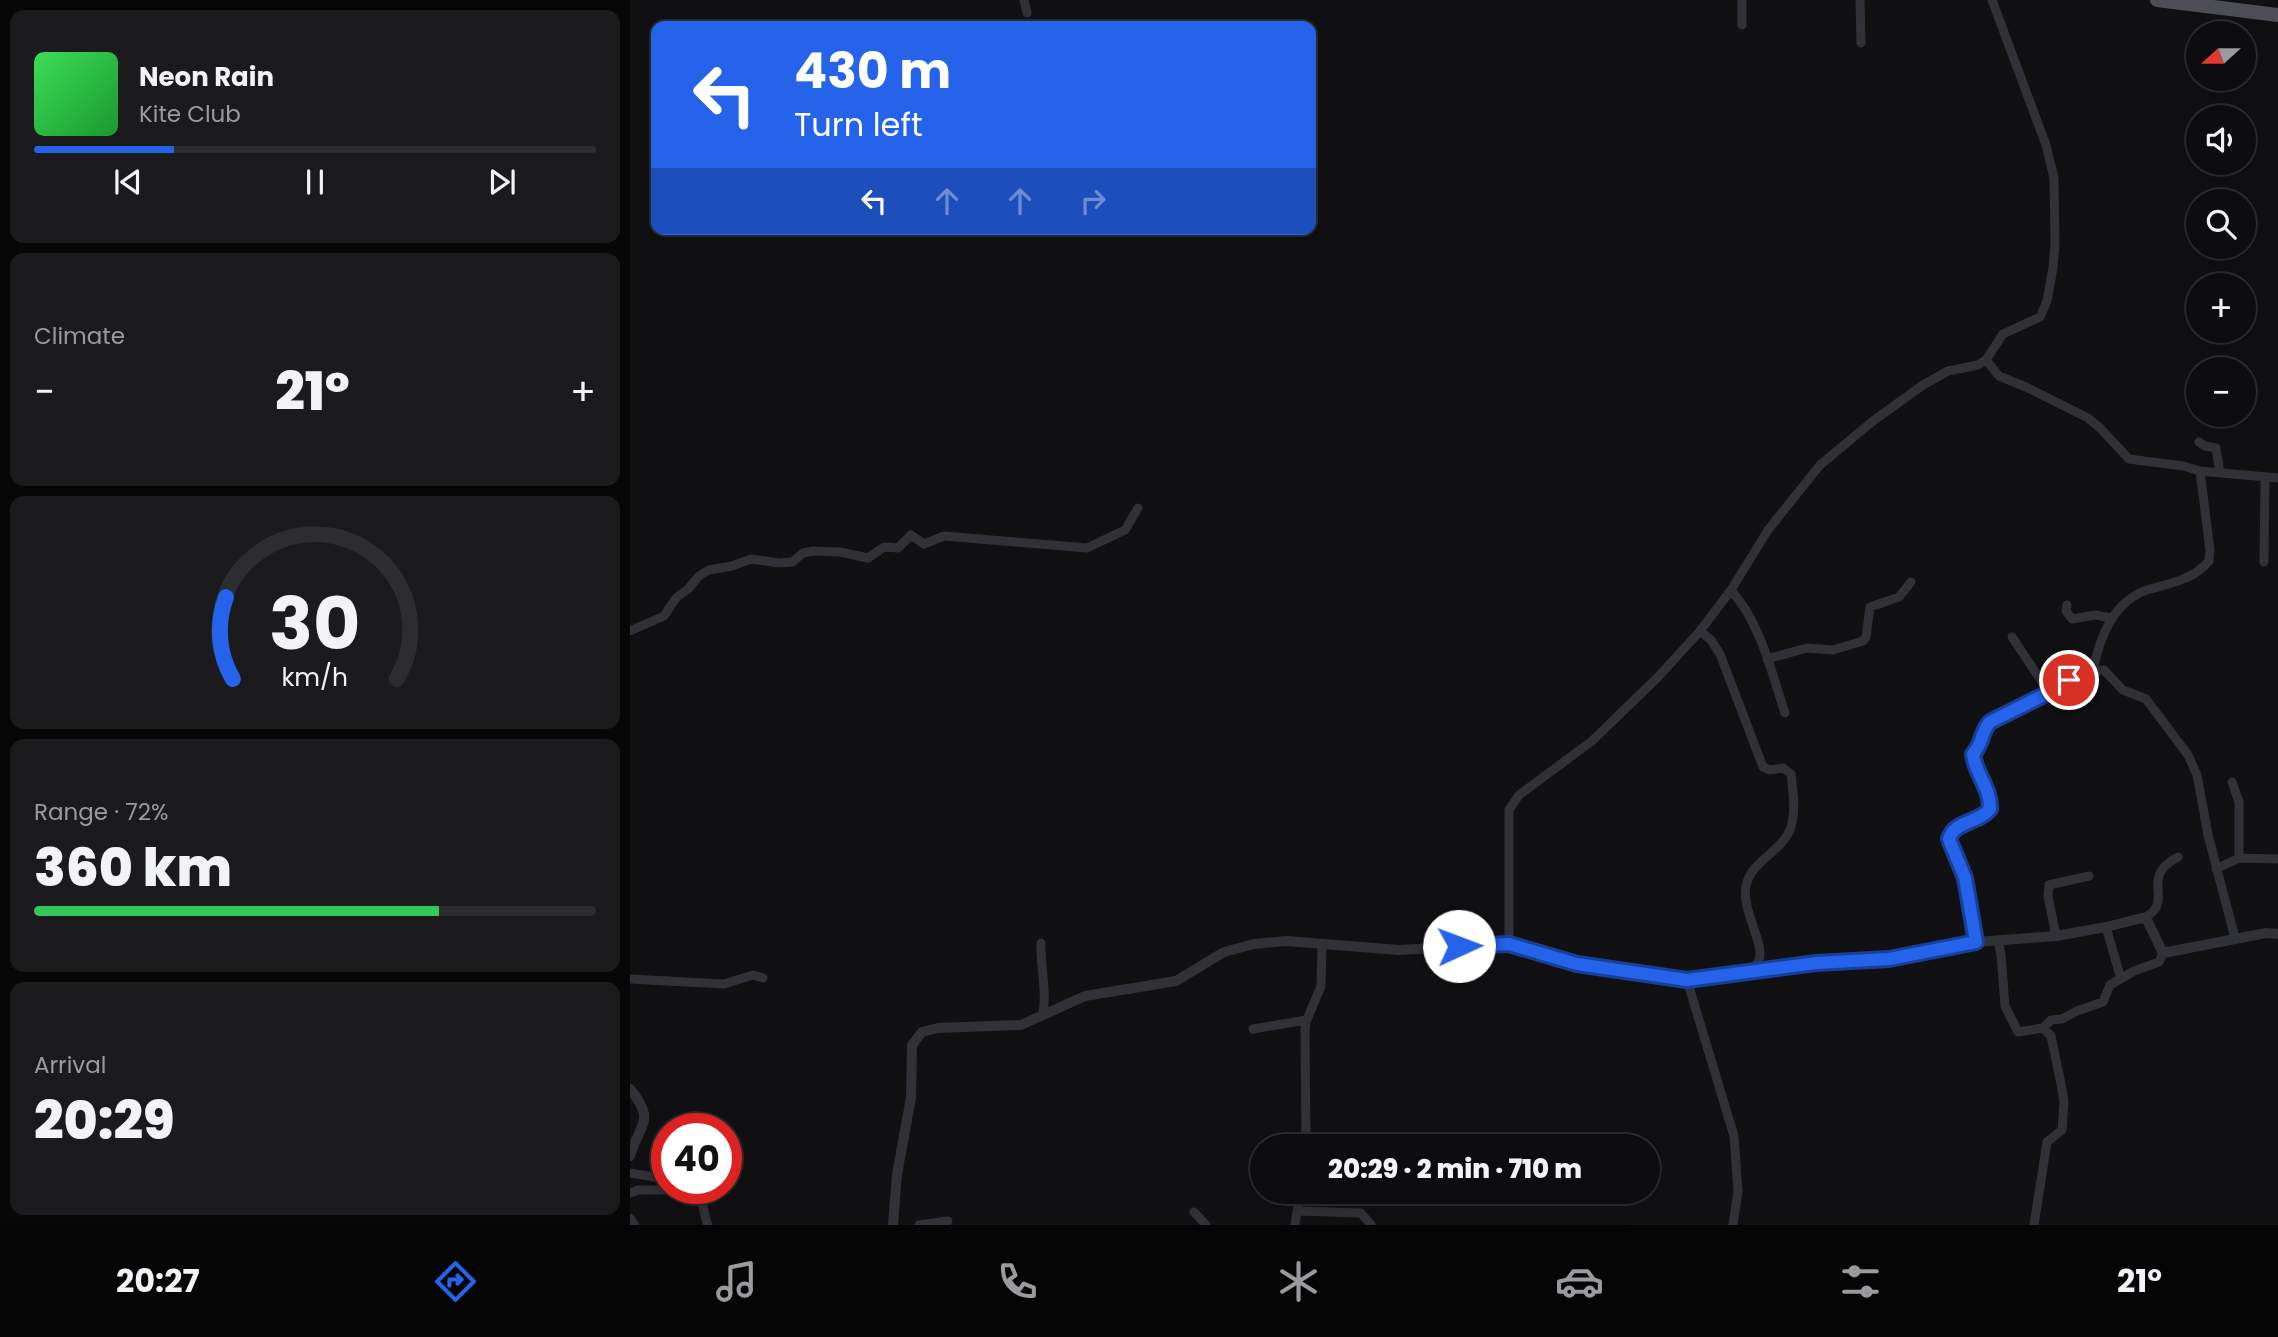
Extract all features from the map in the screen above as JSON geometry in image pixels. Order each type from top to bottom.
[{"type":"main road","points":[[2157,0],[2278,15]]},
{"type":"street","points":[[1024,0],[1027,13]]},
{"type":"street","points":[[1742,0],[1742,25]]},
{"type":"street","points":[[1860,0],[1861,43]]},
{"type":"street","points":[[1509,944],[1508,827],[1513,802],[1606,728],[1700,631],[1731,590],[1768,530],[1820,465],[1873,421],[1923,385],[1948,371],[1970,368],[1986,360],[2003,334],[2040,317],[2049,291],[2055,244],[2054,178],[2050,157],[1993,0]]},
{"type":"street","points":[[1986,360],[1999,376],[2088,418],[2129,459],[2200,471],[2278,478]]},
{"type":"street","points":[[2199,442],[2216,448],[2220,473]]},
{"type":"street","points":[[2093,670],[2098,645],[2111,618],[2140,593],[2188,578],[2208,561],[2210,551],[2200,471]]},
{"type":"street","points":[[2264,562],[2265,477]]},
{"type":"street","points":[[630,631],[664,616],[676,597],[704,572],[751,559],[787,562],[813,551],[841,552],[868,558],[884,547],[898,548],[913,534],[924,544],[944,536],[1087,548],[1125,530],[1138,508]]},
{"type":"street","points":[[1767,659],[1807,648],[1833,650],[1863,641],[1866,638],[1870,607],[1899,597],[1910,582]]},
{"type":"street","points":[[1731,590],[1754,623],[1785,713]]},
{"type":"street","points":[[2067,605],[2066,611],[2072,619],[2095,615],[2111,618]]},
{"type":"street","points":[[1700,631],[1711,640],[1720,654],[1763,767],[1770,770],[1786,768],[1791,774],[1794,811],[1791,828],[1753,870],[1747,884],[1745,903],[1760,953],[1758,963],[1748,971]]},
{"type":"street","points":[[2012,637],[2046,692]]},
{"type":"street","points":[[1976,942],[1965,878],[1953,850],[1950,834],[1956,828],[1981,818],[1990,809],[1990,796],[1975,765],[1973,754],[1982,744],[1986,725],[1994,719],[2093,670],[2104,670],[2123,690],[2146,699],[2180,741],[2197,775],[2216,869],[2235,938]]},
{"type":"street","points":[[2232,782],[2239,802],[2239,858]]},
{"type":"street","points":[[893,1225],[897,1174],[911,1098],[912,1045],[922,1032],[938,1028],[1011,1026],[1030,1022],[1085,996],[1176,981],[1229,949],[1286,941],[1399,950],[1509,944],[1586,966],[1687,980],[1748,971],[1889,959],[1976,942],[2056,936],[2106,927],[2152,914],[2158,906],[2157,882],[2161,869],[2164,864],[2178,857]]},
{"type":"street","points":[[2216,869],[2239,858],[2278,859]]},
{"type":"street","points":[[2056,936],[2048,896],[2049,885],[2089,876]]},
{"type":"street","points":[[2144,918],[2163,953]]},
{"type":"street","points":[[2106,927],[2121,979]]},
{"type":"street","points":[[2163,953],[2235,938],[2266,933],[2278,934]]},
{"type":"street","points":[[1998,940],[2005,1006],[2015,1029],[2021,1034],[2043,1028],[2050,1020],[2062,1019],[2103,1002],[2107,989],[2134,971],[2159,962],[2163,953]]},
{"type":"street","points":[[1041,943],[1040,967],[1045,999],[1042,1016]]},
{"type":"street","points":[[1306,1134],[1306,1020],[1321,986],[1322,945]]},
{"type":"street","points":[[630,979],[724,984],[753,975],[763,978]]},
{"type":"street","points":[[1687,980],[1734,1136],[1738,1191],[1733,1225]]},
{"type":"street","points":[[1254,1029],[1306,1020]]},
{"type":"street","points":[[2034,1225],[2047,1142],[2061,1132],[2064,1114],[2052,1042],[2047,1030],[2043,1028]]},
{"type":"street","points":[[630,1089],[640,1103],[645,1119],[630,1156]]},
{"type":"street","points":[[630,1173],[651,1176]]},
{"type":"street","points":[[630,1193],[638,1190],[695,1191],[705,1205],[708,1225]]},
{"type":"street","points":[[1295,1225],[1298,1204]]},
{"type":"street","points":[[1297,1210],[1361,1213],[1371,1225]]},
{"type":"street","points":[[1194,1212],[1206,1225]]},
{"type":"street","points":[[630,1219],[634,1225]]},
{"type":"street","points":[[919,1225],[948,1221]]},
{"type":"route","points":[[1459,946],[1509,944],[1605,970],[1687,980],[1816,963],[1889,959],[1976,942],[1965,878],[1949,839],[1956,828],[1981,818],[1990,809],[1990,796],[1975,765],[1973,754],[1982,744],[1986,725],[2069,680]]}]
